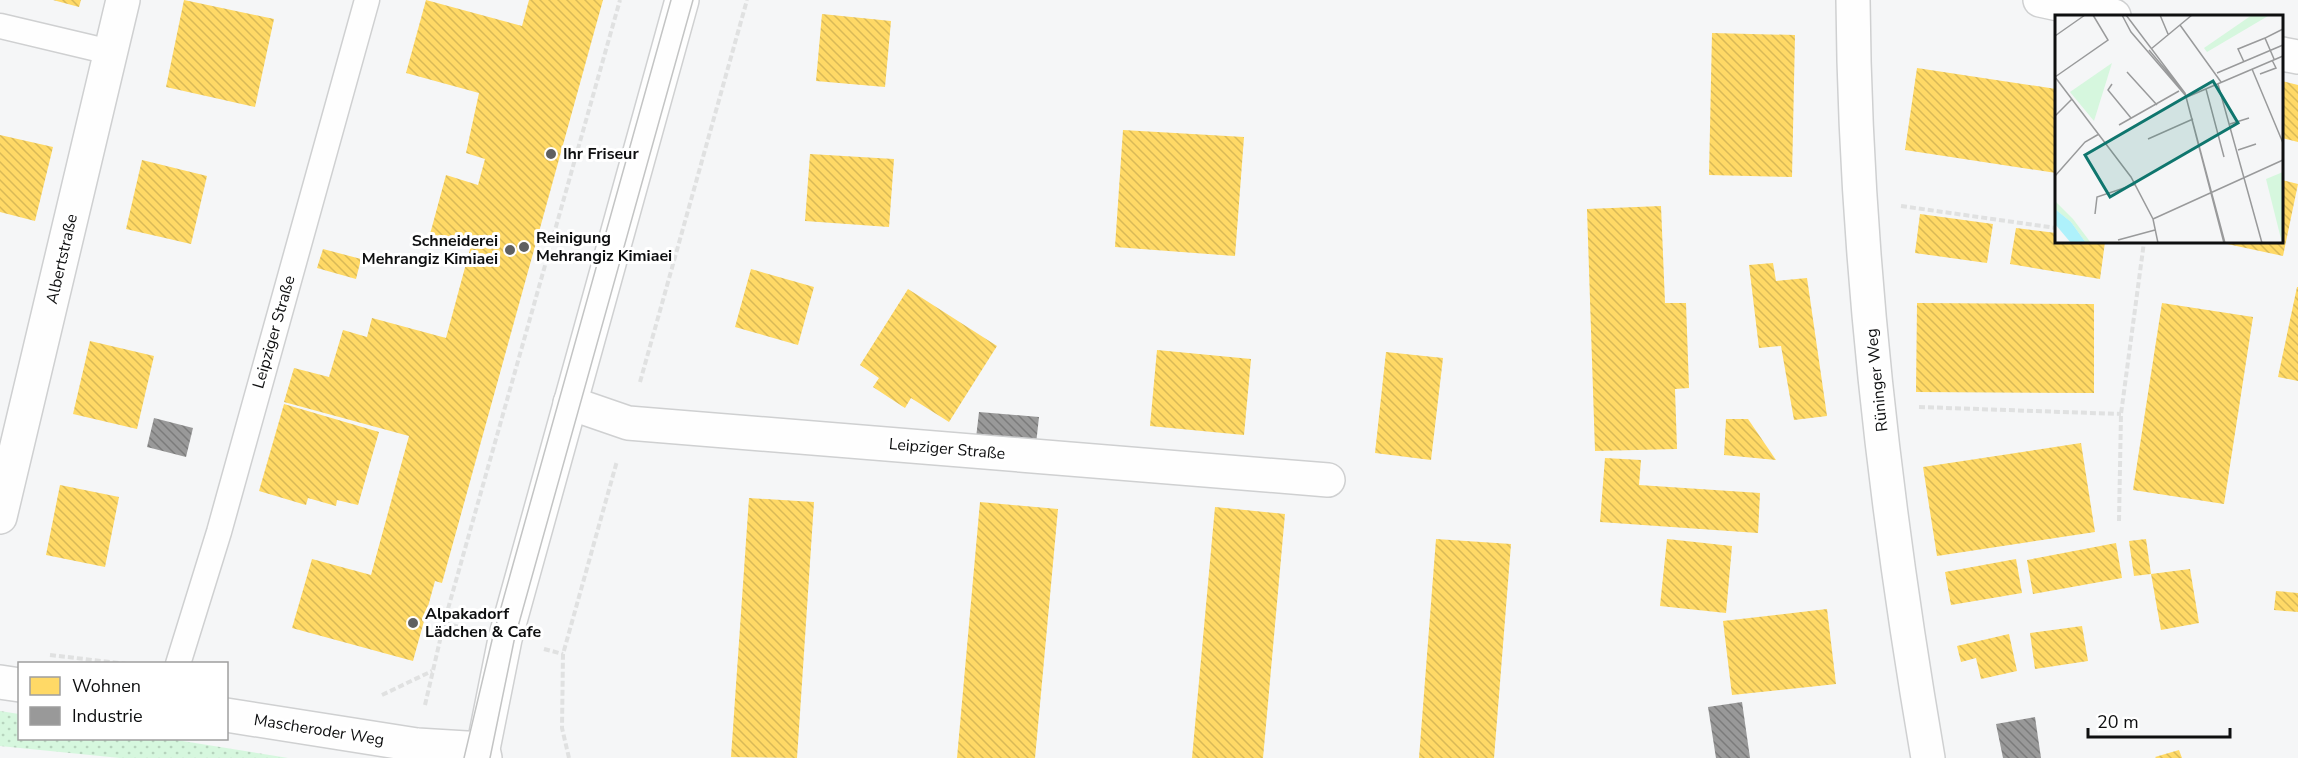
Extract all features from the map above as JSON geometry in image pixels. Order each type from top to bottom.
[{"type":"street","name":"Albertstraße","points":[[0,517],[8,457],[123,0]]},
{"type":"street","points":[[483,755],[506,639],[682,0]]},
{"type":"street","name":"Rüninger Weg","points":[[1853,0],[1858,201],[1879,406],[1906,628],[1928,758]]},
{"type":"street","points":[[2040,0],[2109,15]]},
{"type":"street","points":[[2283,54],[2298,57]]},
{"type":"street","name":"Leipziger Straße","points":[[570,403],[628,423],[1328,480]]},
{"type":"street","points":[[0,682],[18,685]]},
{"type":"street","name":"Mascheroder Weg","points":[[228,715],[483,755]]},
{"type":"lane","name":"Leipziger Straße","points":[[178,662],[219,532],[367,0]]},
{"type":"lane","points":[[0,26],[110,52]]},
{"type":"path","points":[[417,745],[432,670],[620,0]]},
{"type":"path","points":[[569,758],[562,728],[563,654],[747,0]]},
{"type":"path","points":[[1858,201],[2055,228]]},
{"type":"path","points":[[2119,521],[2121,414],[2144,243]]},
{"type":"path","points":[[1879,406],[2121,414]]},
{"type":"path","points":[[40,654],[117,662]]},
{"type":"path","points":[[372,694],[383,696],[432,670]]},
{"type":"green space","points":[[0,711],[18,714],[18,740],[176,740],[288,758],[120,758],[0,746]]},
{"type":"building: Wohnen","points":[[53,0],[81,0],[79,7]]},
{"type":"building: Wohnen","points":[[184,0],[274,19],[255,107],[166,87]]},
{"type":"building: Wohnen","points":[[426,0],[522,26],[529,0],[603,0],[442,583],[435,581],[413,661],[292,628],[312,559],[371,575],[409,436],[284,402],[294,368],[329,377],[343,330],[367,337],[372,318],[446,338],[470,249],[429,238],[446,175],[478,185],[485,159],[466,153],[479,93],[406,73]]},
{"type":"building: Wohnen","points":[[822,14],[891,21],[885,87],[816,81]]},
{"type":"building: Wohnen","points":[[1712,33],[1795,35],[1792,177],[1709,175]]},
{"type":"building: Wohnen","points":[[1917,68],[2055,89],[2055,173],[1905,150]]},
{"type":"building: Wohnen","points":[[2283,81],[2298,85],[2298,142],[2283,138]]},
{"type":"building: Wohnen","points":[[1123,130],[1244,137],[1235,256],[1115,247]]},
{"type":"building: Wohnen","points":[[0,135],[53,147],[35,221],[0,212]]},
{"type":"building: Wohnen","points":[[810,154],[894,159],[889,227],[805,221]]},
{"type":"building: Wohnen","points":[[142,160],[207,176],[191,244],[126,229]]},
{"type":"building: Wohnen","points":[[2283,180],[2298,184],[2283,256],[2223,243],[2283,243]]},
{"type":"building: Wohnen","points":[[1661,206],[1665,303],[1686,303],[1689,388],[1675,389],[1677,449],[1595,451],[1587,209]]},
{"type":"building: Wohnen","points":[[1920,214],[1993,224],[1987,263],[1915,253]]},
{"type":"building: Wohnen","points":[[2016,228],[2055,233],[2055,243],[2105,243],[2100,279],[2010,264]]},
{"type":"building: Wohnen","points":[[323,249],[361,259],[356,279],[317,268]]},
{"type":"building: Wohnen","points":[[1773,263],[1776,281],[1807,278],[1827,416],[1794,420],[1781,346],[1759,348],[1749,265]]},
{"type":"building: Wohnen","points":[[751,269],[814,287],[798,345],[735,327]]},
{"type":"building: Wohnen","points":[[2298,287],[2298,381],[2278,377]]},
{"type":"building: Wohnen","points":[[908,289],[997,346],[949,422],[911,398],[905,408],[873,387],[879,378],[860,365]]},
{"type":"building: Wohnen","points":[[1917,303],[2094,304],[2094,393],[1916,392]]},
{"type":"building: Wohnen","points":[[2162,303],[2253,317],[2224,504],[2133,490]]},
{"type":"building: Wohnen","points":[[90,341],[154,356],[137,429],[73,414]]},
{"type":"building: Wohnen","points":[[1157,350],[1251,359],[1244,435],[1150,426]]},
{"type":"building: Wohnen","points":[[1386,352],[1443,358],[1431,460],[1375,453]]},
{"type":"building: Wohnen","points":[[284,404],[379,432],[358,505],[337,500],[336,506],[308,498],[306,505],[259,491]]},
{"type":"building: Wohnen","points":[[1726,419],[1748,419],[1776,460],[1724,455]]},
{"type":"building: Wohnen","points":[[2081,443],[2095,532],[1937,556],[1923,467]]},
{"type":"building: Wohnen","points":[[1605,458],[1641,460],[1639,485],[1760,493],[1758,533],[1600,522]]},
{"type":"building: Wohnen","points":[[60,485],[119,497],[105,567],[46,555]]},
{"type":"building: Wohnen","points":[[749,498],[814,502],[797,758],[731,757]]},
{"type":"building: Wohnen","points":[[980,502],[1058,509],[1035,758],[957,758]]},
{"type":"building: Wohnen","points":[[1215,507],[1285,514],[1263,758],[1192,758]]},
{"type":"building: Wohnen","points":[[1436,539],[1511,544],[1494,758],[1419,758]]},
{"type":"building: Wohnen","points":[[1667,539],[1732,546],[1726,613],[1660,606]]},
{"type":"building: Wohnen","points":[[2146,539],[2151,574],[2134,576],[2129,541]]},
{"type":"building: Wohnen","points":[[2116,543],[2122,578],[2033,594],[2027,560]]},
{"type":"building: Wohnen","points":[[2016,559],[2022,593],[1951,605],[1945,572]]},
{"type":"building: Wohnen","points":[[2190,569],[2199,623],[2161,630],[2151,574]]},
{"type":"building: Wohnen","points":[[2276,591],[2298,593],[2298,612],[2274,610]]},
{"type":"building: Wohnen","points":[[1827,609],[1836,684],[1732,695],[1723,621]]},
{"type":"building: Wohnen","points":[[2082,626],[2088,661],[2035,669],[2030,633]]},
{"type":"building: Wohnen","points":[[2009,634],[2017,671],[1981,679],[1976,658],[1961,662],[1957,646]]},
{"type":"building: Wohnen","points":[[2179,750],[2182,758],[2155,757]]},
{"type":"building: Industrie","points":[[979,412],[1039,417],[1036,444],[976,438]]},
{"type":"building: Industrie","points":[[154,418],[193,428],[186,457],[147,447]]},
{"type":"building: Industrie","points":[[1742,702],[1750,758],[1716,758],[1708,707]]},
{"type":"building: Industrie","points":[[2035,717],[2041,758],[2003,758],[1996,724]]},
{"type":"tram line","points":[[464,758],[493,636],[671,0]]},
{"type":"tram line","points":[[490,758],[514,641],[693,0]]},
{"type":"place","name":"Ihr Friseur","points":[[551,154]]},
{"type":"place","name":"Reinigung Mehrangiz Kimiaei","points":[[524,247]]},
{"type":"place","name":"Schneiderei Mehrangiz Kimiaei","points":[[510,250]]},
{"type":"place","name":"Alpakadorf Lädchen & Cafe","points":[[413,623]]}]
